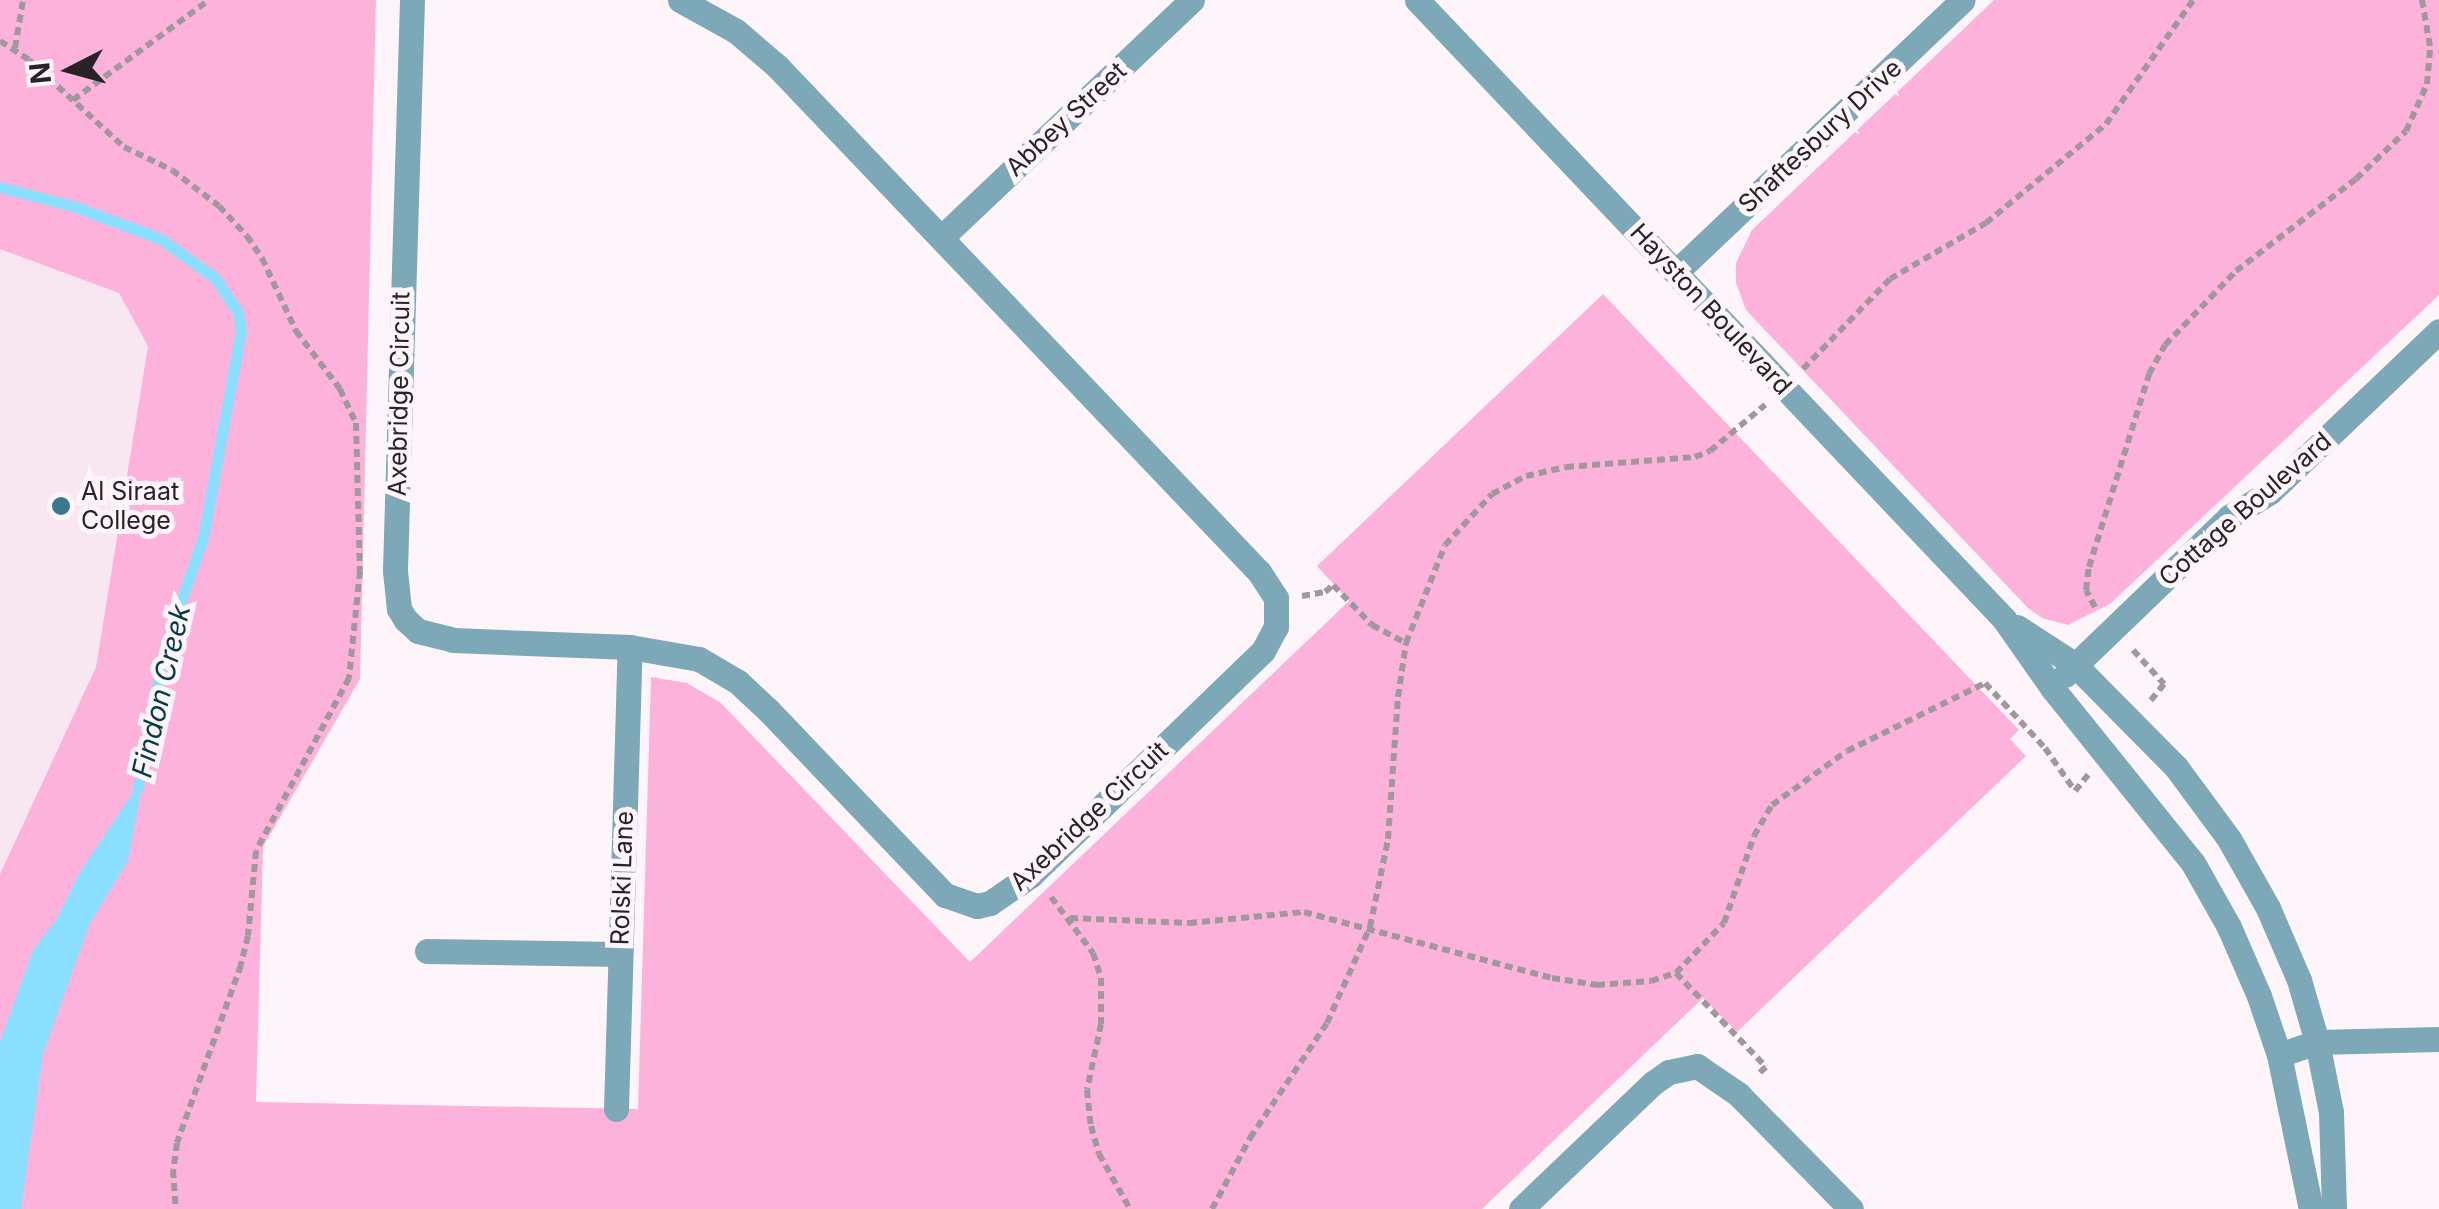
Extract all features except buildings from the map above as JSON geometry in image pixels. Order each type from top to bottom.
[{"type":"street","name":"Axebridge Circuit","points":[[412,0],[395,552],[400,608],[418,631],[435,638],[630,647],[699,659],[738,682],[946,895],[977,906],[990,903],[1031,874],[1262,651],[1276,627],[1276,598]]},
{"type":"street","points":[[680,0],[736,31],[778,67],[1259,572],[1276,598]]},
{"type":"street","name":"Abbey Street","points":[[941,238],[1192,0]]},
{"type":"street","name":"Hayston Boulevard","points":[[1417,0],[2004,619],[2054,689],[2192,863],[2229,927],[2279,1054],[2311,1209]]},
{"type":"street","name":"Shaftesbury Drive","points":[[1676,272],[1963,0]]},
{"type":"street","name":"Cottage Boulevard","points":[[2054,689],[2074,664],[2229,517],[2270,492],[2439,331]]},
{"type":"street","name":"Hayston Boulevard","points":[[2004,619],[2074,664],[2176,767],[2229,839],[2268,908],[2318,1042],[2331,1112],[2334,1209]]},
{"type":"street","name":"Rolski Lane","points":[[616,1109],[630,647]]},
{"type":"street","points":[[427,951],[619,954]]},
{"type":"street","points":[[2279,1054],[2318,1042],[2439,1039]]},
{"type":"street","points":[[1521,1209],[1669,1072],[1698,1066],[1738,1094],[1850,1209]]},
{"type":"path","points":[[15,48],[23,0]]},
{"type":"path","points":[[73,100],[209,0]]},
{"type":"path","points":[[1212,1209],[1250,1138],[1326,1023],[1370,927],[1388,840],[1406,643],[1445,544],[1492,494],[1526,476],[1566,467],[1695,457],[1730,436],[1890,279],[1986,223],[2106,124],[2193,0]]},
{"type":"path","points":[[2089,600],[2090,566],[2149,374],[2165,345],[2236,270],[2356,179],[2406,131],[2427,84],[2430,46],[2422,0]]},
{"type":"path","points":[[0,41],[15,48],[124,147],[172,170],[204,194],[247,236],[262,258],[296,331],[340,389],[356,423],[360,571],[349,678],[256,851],[248,936],[241,966],[176,1143],[176,1209]]},
{"type":"path","points":[[1276,598],[1318,595],[1333,585],[1372,625],[1406,643]]},
{"type":"path","points":[[1070,918],[1113,923],[1189,923],[1304,912],[1370,927],[1471,959],[1596,985],[1651,981],[1676,974],[1724,922],[1754,836],[1772,804],[1847,751],[1985,683]]},
{"type":"path","points":[[1031,874],[1070,918],[1094,953],[1104,1001],[1088,1090],[1091,1126],[1099,1154],[1130,1209]]},
{"type":"path","points":[[1676,974],[1766,1067],[1738,1094]]},
{"type":"shaded area","points":[[0,0],[376,0],[360,679],[263,847],[256,1102],[638,1109],[651,677],[687,683],[721,703],[970,962],[1349,601],[1317,566],[1603,294],[2019,730],[2010,739],[2026,756],[1737,1032],[1703,998],[1482,1209],[0,1209],[0,874],[96,667],[148,346],[119,293],[0,249]]},
{"type":"shaded area","points":[[1994,0],[2439,0],[2439,295],[2110,604],[2068,625],[2042,618],[2027,607],[1746,310],[1736,283],[1736,263],[1752,230]]},
{"type":"shaded area","name":"Al Siraat College","points":[[0,249],[120,293],[148,346],[96,667],[0,874]]},
{"type":"water","points":[[144,776],[128,861],[90,923],[43,1054],[21,1209],[0,1209],[0,1042],[33,950],[56,920],[80,872]]},
{"type":"waterway","name":"Findon Creek","points":[[0,187],[76,207],[161,239],[215,278],[238,312],[241,331],[203,538],[165,647],[138,787]]},
{"type":"place","name":"Al Siraat College","points":[[61,506]]}]
